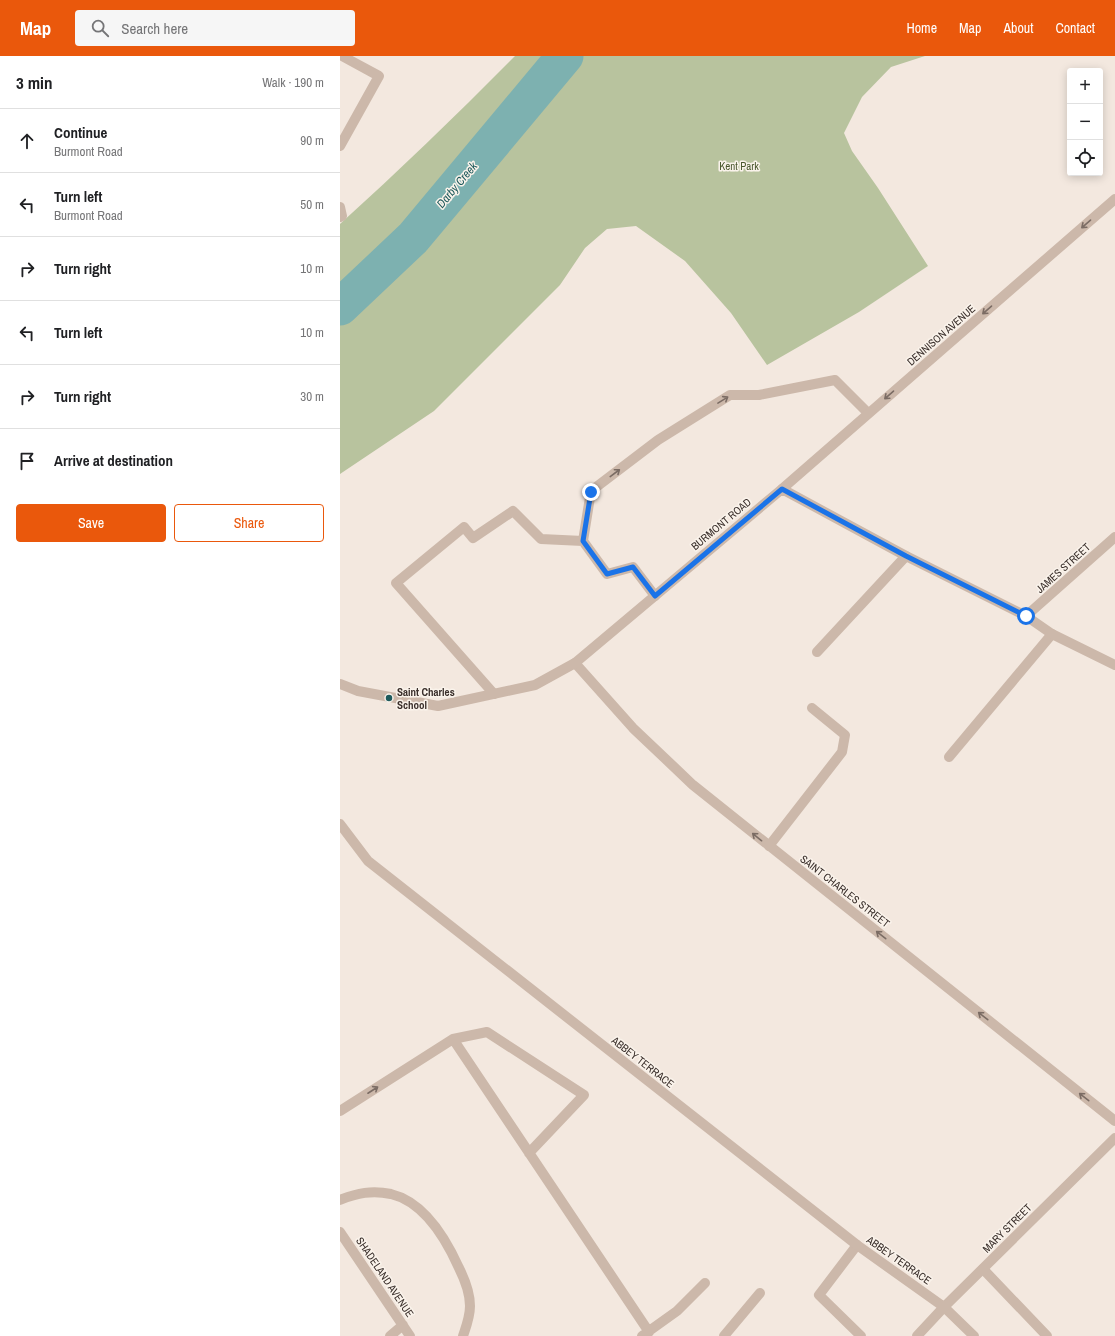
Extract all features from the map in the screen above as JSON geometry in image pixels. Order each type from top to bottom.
[{"type":"street","points":[[340,146],[379,76],[342,56]]},
{"type":"street","name":"DENNISON AVENUE","points":[[782,489],[1115,199]]},
{"type":"street","points":[[340,207],[342,216],[340,217]]},
{"type":"street","points":[[655,596],[633,567],[607,574],[583,541],[591,492],[658,440],[730,395],[758,395],[835,380],[868,413]]},
{"type":"street","points":[[782,489],[906,556],[1026,616],[1052,634],[1115,665]]},
{"type":"street","name":"BURMONT ROAD","points":[[340,684],[358,690],[438,706],[535,685],[575,663],[782,489]]},
{"type":"street","points":[[494,694],[396,583],[464,527],[473,538],[513,511],[541,539],[583,541]]},
{"type":"street","name":"JAMES STREET","points":[[1026,616],[1115,537]]},
{"type":"street","points":[[818,652],[906,556]]},
{"type":"street","points":[[949,757],[1052,634]]},
{"type":"street","name":"SAINT CHARLES STREET","points":[[575,663],[633,728],[693,785],[1115,1121]]},
{"type":"street","points":[[769,846],[842,752],[845,735],[812,708]]},
{"type":"street","name":"ABBEY TERRACE","points":[[340,824],[368,861],[857,1245],[944,1307],[974,1336]]},
{"type":"street","points":[[340,1111],[453,1039],[487,1032],[584,1095],[529,1153]]},
{"type":"street","points":[[453,1039],[646,1334],[677,1311],[705,1283]]},
{"type":"street","name":"MARY STREET","points":[[918,1336],[944,1307],[1115,1138]]},
{"type":"street","points":[[340,1200],[360,1193],[373,1192],[392,1194],[402,1198],[412,1205],[426,1216],[436,1227],[445,1239],[468,1290],[470,1307],[467,1326],[463,1336]]},
{"type":"street","name":"SHADELAND AVENUE","points":[[340,1232],[410,1336]]},
{"type":"street","points":[[857,1245],[818,1295],[861,1336]]},
{"type":"street","points":[[983,1269],[1047,1336]]},
{"type":"street","points":[[724,1336],[760,1293]]},
{"type":"street","points":[[390,1336],[403,1325]]},
{"type":"green space","name":"Kent Park","points":[[515,56],[925,56],[891,67],[862,97],[844,133],[852,151],[878,188],[928,266],[859,312],[767,365],[731,313],[685,261],[636,226],[607,229],[585,248],[560,285],[434,411],[340,474],[340,224],[429,142]]},
{"type":"waterway","name":"Darby Creek","points":[[340,307],[413,238],[565,56]]},
{"type":"place","name":"Saint Charles School","points":[[389,698]]},
{"type":"route","points":[[591,492],[583,541],[607,574],[633,567],[655,596],[782,489],[906,556],[1026,616]]}]
